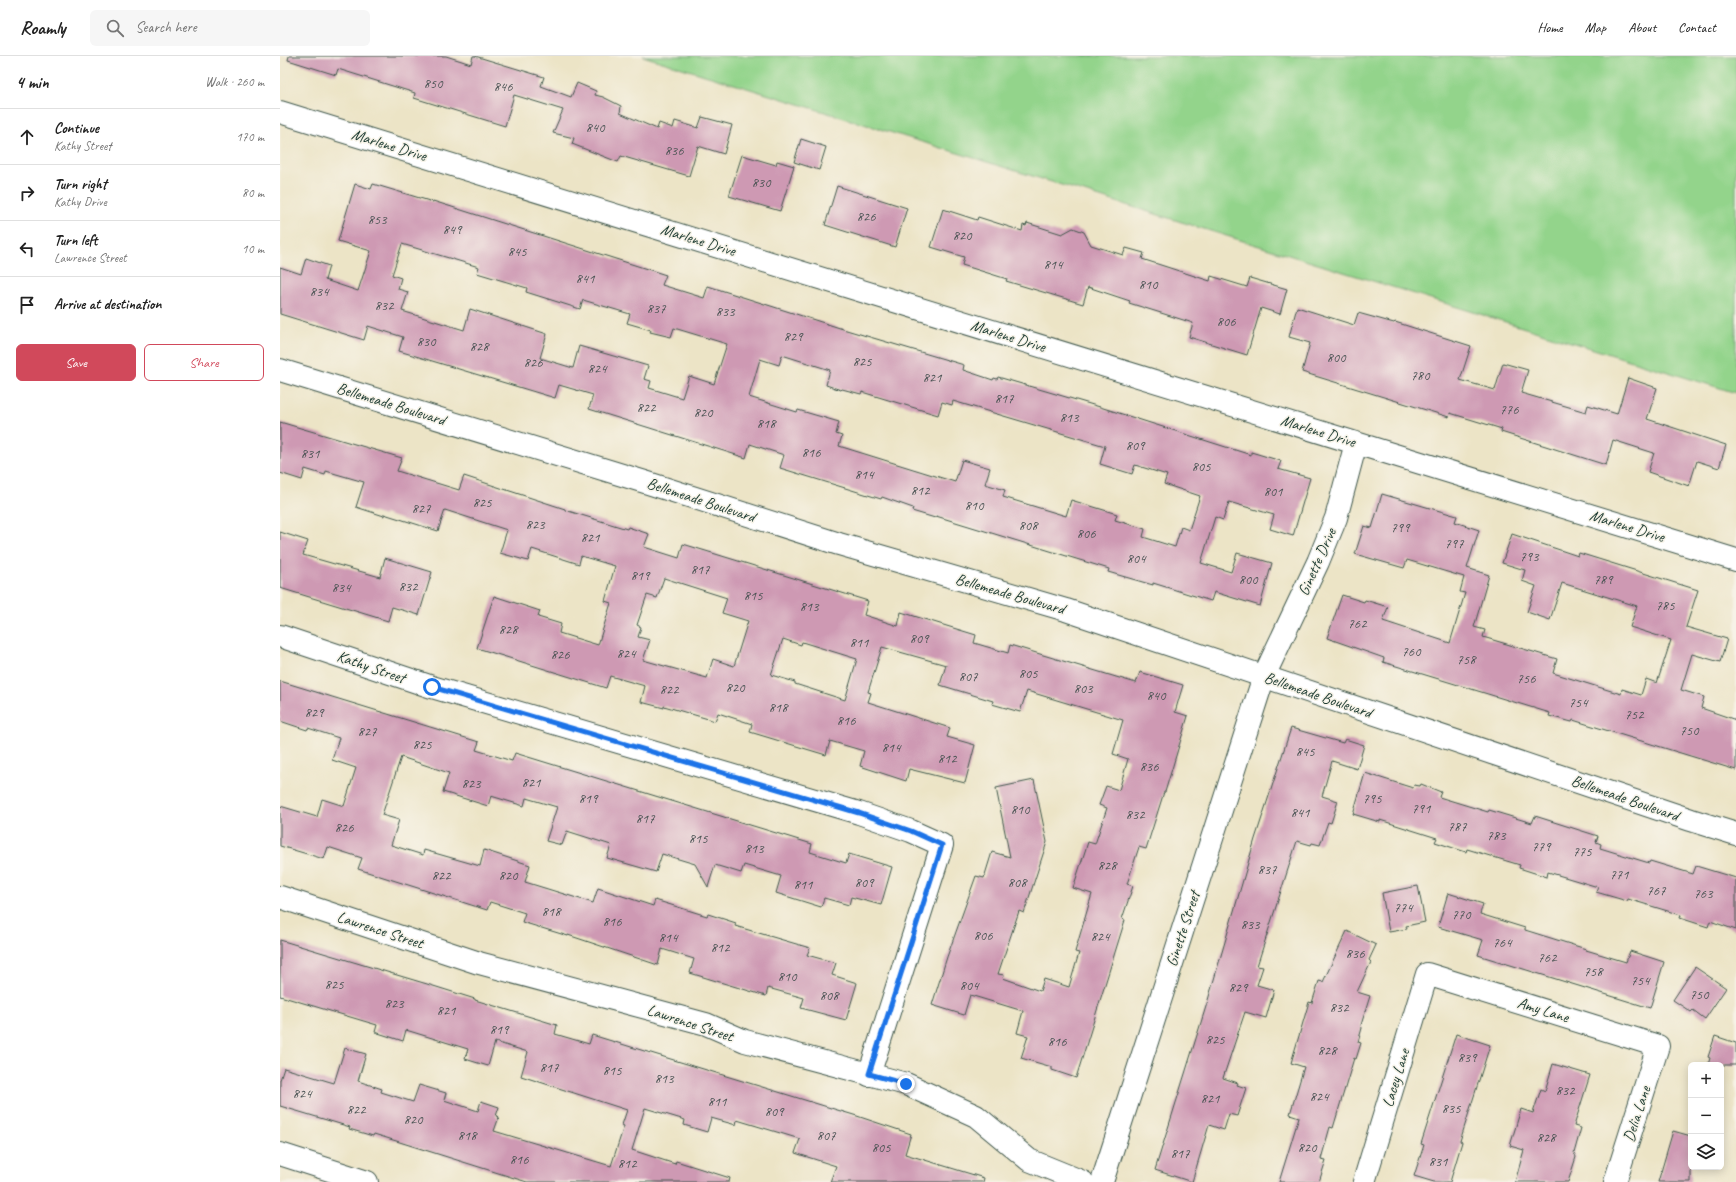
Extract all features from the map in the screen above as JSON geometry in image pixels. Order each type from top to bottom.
[{"type":"street","name":"Marlene Drive","points":[[280,112],[1736,560]]},
{"type":"street","name":"Bellemeade Boulevard","points":[[280,370],[645,482],[839,544],[1066,610],[1690,820],[1736,834]]},
{"type":"street","name":"Ginette Drive","points":[[1264,676],[1318,562],[1336,518],[1356,443]]},
{"type":"street","name":"Kathy Street","points":[[280,636],[432,687],[859,813],[911,831],[942,845],[869,1074]]},
{"type":"street","name":"Ginette Street","points":[[1102,1182],[1264,676]]},
{"type":"street","name":"Lawrence Street","points":[[280,897],[479,963],[706,1024],[745,1041],[906,1084],[976,1116],[1029,1160],[1083,1182]]},
{"type":"street","name":"Amy Lane","points":[[1427,974],[1658,1046]]},
{"type":"street","name":"Lacey Lane","points":[[1364,1182],[1427,974]]},
{"type":"street","name":"Delia Lane","points":[[1615,1182],[1658,1046]]},
{"type":"street","points":[[280,1154],[368,1182]]},
{"type":"green space","points":[[643,56],[1736,56],[1736,393]]},
{"type":"building","points":[[289,56],[446,56],[471,64],[473,56],[475,56],[544,77],[541,86],[571,97],[577,83],[596,91],[595,95],[603,97],[621,106],[620,113],[657,129],[659,123],[673,128],[675,121],[698,128],[702,117],[732,125],[724,154],[698,146],[689,176],[621,156],[618,162],[572,144],[574,138],[553,133],[563,110],[514,95],[505,126],[414,98],[415,93],[338,69],[336,75],[288,60]]},
{"type":"building","points":[[801,139],[826,147],[819,170],[794,162]]},
{"type":"building","points":[[742,155],[776,165],[777,161],[794,166],[780,211],[729,196]]},
{"type":"building","points":[[355,184],[371,189],[373,184],[433,201],[666,275],[662,285],[704,298],[708,286],[843,329],[964,365],[963,370],[993,380],[994,378],[997,379],[998,377],[1100,407],[1251,455],[1251,452],[1281,461],[1278,469],[1310,478],[1293,536],[1270,529],[1274,515],[1229,502],[1223,520],[1215,517],[1201,563],[1231,572],[1237,553],[1272,563],[1260,606],[1214,592],[1211,601],[1153,583],[1153,585],[1108,572],[1109,569],[936,516],[935,518],[912,511],[913,508],[882,497],[881,499],[780,468],[784,455],[750,444],[746,458],[589,409],[593,395],[559,385],[555,398],[399,351],[403,337],[368,326],[364,340],[280,314],[280,267],[301,274],[306,258],[329,266],[325,280],[358,291],[371,251],[338,241]],"holes":[[[402,244],[479,267],[477,273],[527,288],[526,292],[580,309],[583,300],[630,314],[627,323],[651,330],[650,332],[671,337],[674,328],[727,344],[714,384],[689,376],[682,398],[649,388],[651,381],[644,379],[648,366],[579,346],[573,368],[540,358],[547,334],[470,309],[464,330],[402,311],[408,292],[398,289],[401,278],[392,275]],[[782,355],[830,370],[826,385],[841,390],[861,394],[862,392],[938,415],[942,402],[952,405],[953,401],[1105,446],[1100,464],[1132,474],[1135,465],[1167,475],[1164,484],[1200,496],[1189,530],[1181,527],[1175,547],[1143,537],[1145,529],[1115,520],[1117,514],[1071,500],[1066,516],[1003,497],[1005,490],[985,484],[990,468],[962,460],[955,482],[839,446],[842,436],[836,434],[839,422],[798,410],[797,412],[749,397],[760,359],[779,365]]]},
{"type":"building","points":[[837,186],[907,208],[895,247],[825,225]]},
{"type":"building","points":[[943,209],[977,220],[978,217],[1022,231],[1023,225],[1026,226],[1027,223],[1062,234],[1073,228],[1084,232],[1091,245],[1123,255],[1126,248],[1144,253],[1142,259],[1210,281],[1211,276],[1247,287],[1250,278],[1287,289],[1280,314],[1261,308],[1247,355],[1189,337],[1193,323],[1129,303],[1130,301],[1088,287],[1083,304],[1006,281],[1007,279],[962,265],[964,257],[931,247]]},
{"type":"building","points":[[1297,307],[1354,325],[1358,313],[1394,323],[1395,322],[1471,346],[1460,380],[1495,390],[1503,363],[1528,370],[1521,393],[1586,412],[1588,405],[1617,414],[1628,378],[1657,388],[1647,419],[1726,445],[1719,468],[1697,461],[1689,486],[1648,472],[1654,453],[1613,440],[1606,465],[1501,432],[1502,429],[1450,413],[1449,417],[1302,372],[1310,343],[1289,337]]},
{"type":"building","points":[[280,422],[402,458],[397,471],[459,490],[464,476],[565,510],[627,529],[628,527],[649,534],[644,547],[679,558],[683,544],[868,601],[864,615],[898,626],[901,612],[976,635],[974,643],[1008,653],[1010,645],[1136,683],[1140,672],[1183,685],[1175,712],[1188,716],[1146,849],[1139,847],[1127,884],[1133,886],[1122,919],[1125,920],[1076,1078],[1052,1070],[1052,1067],[1021,1058],[1028,1036],[1017,1033],[1023,1011],[970,995],[964,1015],[932,1005],[947,957],[976,876],[984,878],[992,852],[1010,857],[996,788],[1034,780],[1047,842],[1024,913],[1019,911],[998,974],[1004,975],[1003,978],[1040,991],[1044,979],[1069,987],[1079,953],[1075,952],[1092,894],[1073,888],[1088,842],[1095,844],[1107,808],[1099,805],[1106,786],[1119,790],[1128,759],[1113,754],[1123,720],[1027,691],[1020,712],[992,704],[993,701],[940,685],[946,665],[882,647],[868,692],[871,693],[868,702],[950,728],[947,737],[975,745],[965,783],[909,769],[906,781],[860,766],[864,751],[830,741],[826,755],[750,732],[752,724],[718,713],[715,721],[664,706],[664,708],[641,702],[645,686],[610,676],[606,688],[477,648],[494,596],[540,611],[538,617],[561,624],[559,633],[598,645],[611,603],[605,601],[615,566],[581,556],[579,564],[532,549],[528,561],[500,553],[507,530],[445,510],[438,531],[356,507],[364,482],[326,471],[325,475],[305,469],[302,480],[280,473]],"holes":[[[664,578],[727,598],[722,613],[748,621],[734,666],[713,659],[707,678],[643,660],[650,640],[638,637],[641,627],[637,625],[647,595],[657,598]],[[783,639],[801,645],[802,642],[857,659],[845,700],[771,675]]]},
{"type":"building","points":[[1382,494],[1457,516],[1455,522],[1479,530],[1467,568],[1489,575],[1474,627],[1485,630],[1483,637],[1557,659],[1553,673],[1621,694],[1622,689],[1641,695],[1646,679],[1657,683],[1671,640],[1630,627],[1637,606],[1562,583],[1550,620],[1527,612],[1536,586],[1522,581],[1525,570],[1502,563],[1512,534],[1578,556],[1579,553],[1698,590],[1686,627],[1727,639],[1720,662],[1692,654],[1681,690],[1704,697],[1701,708],[1736,720],[1736,770],[1573,720],[1572,722],[1549,716],[1550,713],[1383,662],[1384,658],[1327,638],[1342,595],[1364,602],[1365,600],[1388,607],[1383,621],[1450,643],[1465,593],[1460,592],[1464,577],[1407,560],[1404,568],[1355,554],[1364,526],[1372,528]]},
{"type":"building","points":[[280,532],[308,541],[303,555],[380,577],[385,558],[432,572],[419,615],[392,607],[388,621],[280,588]]},
{"type":"building","points":[[280,681],[479,742],[476,750],[512,761],[515,753],[812,844],[810,852],[846,863],[849,854],[892,867],[881,905],[851,897],[849,905],[824,898],[821,907],[776,893],[781,876],[744,865],[741,873],[715,865],[708,887],[695,864],[662,854],[656,872],[607,858],[611,845],[567,831],[562,845],[546,841],[557,807],[526,798],[524,806],[491,796],[488,806],[443,792],[449,773],[401,757],[382,815],[399,820],[391,845],[423,855],[424,850],[480,866],[484,850],[530,865],[525,882],[593,903],[598,888],[653,906],[655,900],[707,916],[708,914],[736,923],[735,926],[810,948],[807,955],[836,963],[832,975],[857,983],[846,1020],[801,1008],[804,998],[768,988],[766,996],[690,973],[694,959],[662,949],[658,965],[568,935],[522,922],[525,913],[490,902],[487,910],[358,869],[362,858],[328,847],[324,859],[280,846],[280,806],[317,817],[322,799],[344,806],[356,768],[332,760],[339,738],[280,721]]},
{"type":"building","points":[[1291,728],[1343,743],[1345,739],[1364,745],[1357,769],[1332,761],[1322,796],[1338,801],[1331,823],[1328,822],[1320,845],[1312,843],[1311,845],[1297,841],[1257,966],[1263,967],[1257,985],[1274,990],[1266,1018],[1245,1012],[1223,1078],[1238,1083],[1237,1085],[1246,1088],[1237,1116],[1229,1114],[1224,1130],[1209,1125],[1192,1182],[1155,1170],[1208,1000],[1255,839]]},
{"type":"building","points":[[1365,773],[1413,788],[1414,785],[1420,786],[1421,784],[1441,792],[1439,797],[1488,812],[1489,810],[1532,823],[1535,816],[1598,836],[1596,842],[1601,844],[1600,848],[1649,863],[1650,861],[1693,874],[1696,866],[1736,878],[1736,930],[1710,921],[1708,927],[1680,918],[1681,915],[1628,899],[1627,901],[1596,892],[1598,887],[1548,872],[1547,877],[1519,868],[1520,865],[1467,849],[1466,852],[1435,842],[1437,838],[1380,820],[1380,822],[1353,814]]},
{"type":"building","points":[[1418,886],[1425,922],[1406,926],[1407,929],[1389,932],[1382,893]]},
{"type":"building","points":[[1448,893],[1483,904],[1480,914],[1525,928],[1525,930],[1586,950],[1626,962],[1630,951],[1664,962],[1650,1008],[1478,955],[1483,940],[1438,927]]},
{"type":"building","points":[[1347,931],[1376,945],[1369,960],[1371,962],[1357,992],[1370,996],[1361,1025],[1362,1028],[1358,1042],[1361,1043],[1356,1059],[1354,1058],[1333,1128],[1330,1127],[1321,1159],[1326,1160],[1319,1182],[1279,1182],[1299,1117],[1290,1114],[1304,1067],[1291,1063],[1309,1002],[1312,1003],[1319,981],[1323,982]]},
{"type":"building","points":[[280,940],[557,1025],[555,1034],[589,1044],[592,1035],[911,1134],[905,1154],[984,1178],[983,1182],[830,1182],[836,1166],[795,1153],[800,1139],[737,1120],[736,1125],[711,1118],[707,1132],[684,1125],[685,1120],[645,1108],[632,1150],[675,1164],[676,1161],[730,1178],[729,1182],[527,1182],[374,1134],[373,1136],[349,1129],[350,1127],[280,1106],[280,1080],[284,1068],[334,1083],[345,1048],[366,1054],[358,1081],[382,1089],[381,1092],[413,1102],[419,1085],[446,1093],[444,1100],[478,1111],[481,1101],[499,1107],[496,1116],[499,1117],[494,1131],[611,1166],[624,1126],[622,1125],[627,1110],[521,1076],[528,1052],[495,1042],[488,1066],[465,1059],[468,1049],[406,1030],[403,1041],[375,1032],[377,1025],[280,996]]},
{"type":"building","points":[[1695,967],[1726,988],[1705,1019],[1693,1010],[1691,1012],[1673,1000]]},
{"type":"building","points":[[1456,1034],[1490,1045],[1460,1141],[1462,1142],[1450,1182],[1434,1182],[1414,1176],[1424,1145],[1421,1144]]},
{"type":"building","points":[[1715,1036],[1736,1043],[1736,1065],[1724,1065],[1724,1062],[1709,1062],[1710,1058],[1708,1057]]},
{"type":"building","points":[[1553,1064],[1590,1075],[1574,1126],[1581,1128],[1574,1153],[1576,1157],[1568,1182],[1515,1182],[1524,1150],[1510,1146],[1521,1109],[1533,1113],[1541,1089],[1545,1091]]},
{"type":"building","points":[[1673,1131],[1688,1135],[1688,1170],[1691,1170],[1691,1182],[1658,1182]]},
{"type":"route","points":[[432,687],[859,813],[911,831],[942,845],[869,1074],[906,1084]]}]
